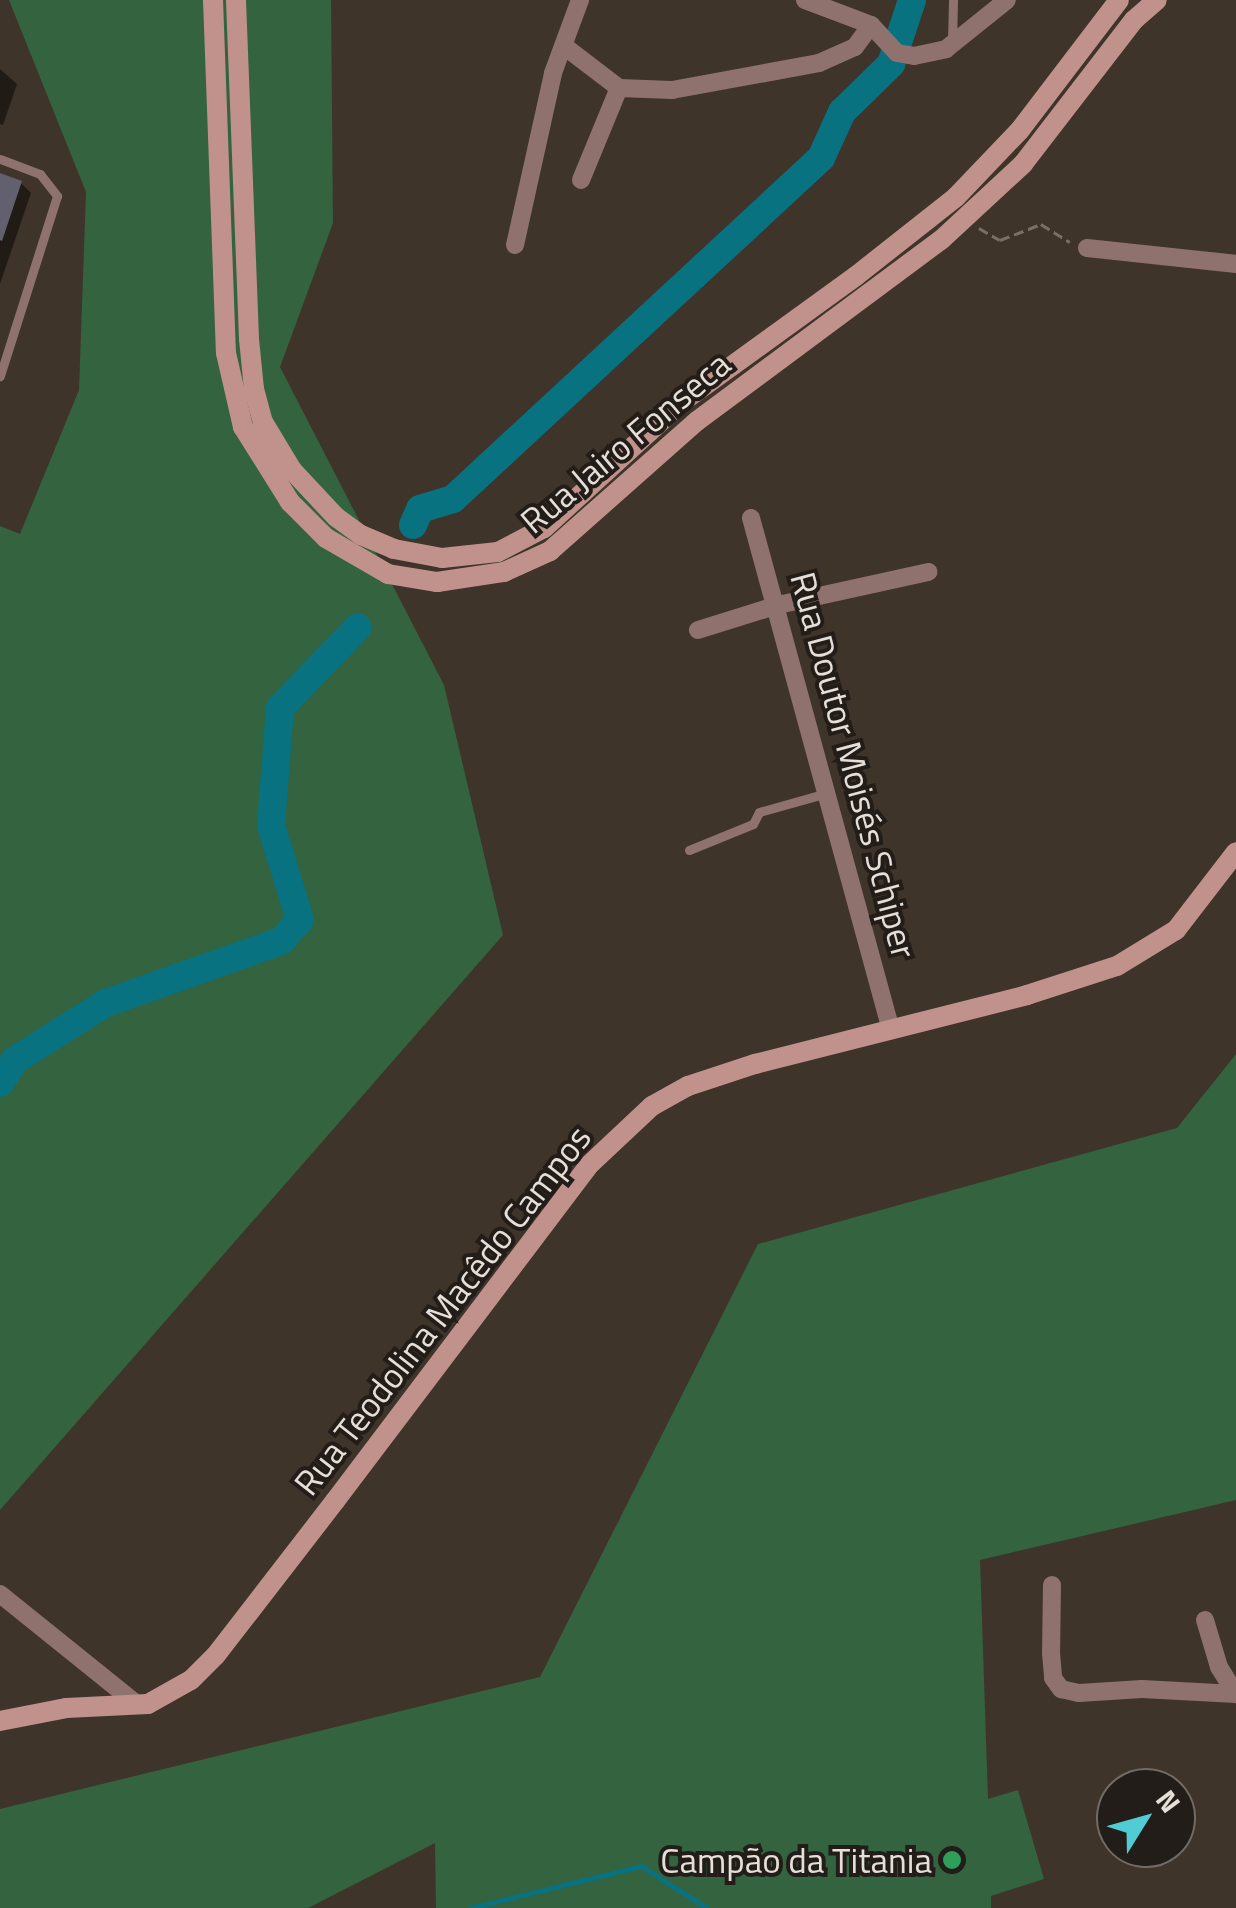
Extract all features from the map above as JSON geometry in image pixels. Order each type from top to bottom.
[{"type":"main road","name":"Rua Jairo Fonseca","points":[[213,0],[224,328],[235,402],[251,446],[290,502],[326,538],[388,574],[437,582],[470,580],[519,568],[550,551],[697,420],[965,220],[1023,164],[1134,20],[1157,0]]},
{"type":"main road","name":"Rua Jairo Fonseca","points":[[236,0],[249,339],[254,389],[264,422],[292,470],[336,517],[361,535],[394,549],[442,558],[498,552],[544,528],[729,364],[856,276],[956,197],[1031,116],[1119,0]]},
{"type":"main road","name":"Rua Teodolina Macêdo Campos","points":[[0,1721],[66,1708],[138,1705],[176,1692],[216,1655],[574,1186],[628,1126],[669,1096],[702,1081],[1043,990],[1134,958],[1162,942],[1190,916],[1236,852]]},
{"type":"street","points":[[515,245],[547,95],[579,3],[598,0]]},
{"type":"street","points":[[804,0],[871,25],[897,53],[938,52],[1007,0]]},
{"type":"street","points":[[564,46],[618,88],[672,90],[819,63],[855,47],[871,25]]},
{"type":"street","points":[[582,180],[618,88]]},
{"type":"street","points":[[1088,248],[1236,264]]},
{"type":"street","name":"Rua Doutor Moisés Schiper","points":[[751,518],[830,792],[891,1030]]},
{"type":"street","points":[[698,630],[778,605],[928,572]]},
{"type":"street","points":[[1052,1585],[1052,1666],[1061,1689],[1079,1693],[1142,1689],[1236,1695]]},
{"type":"street","points":[[0,1594],[138,1705]]},
{"type":"street","points":[[1205,1620],[1219,1667],[1236,1695]]},
{"type":"lane","points":[[952,0],[952,45]]},
{"type":"lane","points":[[0,159],[40,174],[57,196],[0,376]]},
{"type":"lane","points":[[690,850],[752,824],[759,812],[830,792]]},
{"type":"path","points":[[965,220],[1000,240],[1041,224],[1088,248]]},
{"type":"green space","points":[[9,0],[331,0],[333,223],[280,367],[444,685],[503,935],[0,1510],[0,526],[20,534],[79,390],[86,192]]},
{"type":"green space","points":[[1236,1054],[1236,1500],[980,1560],[988,1799],[1018,1790],[1044,1879],[991,1896],[991,1908],[436,1908],[435,1843],[308,1908],[0,1908],[0,1809],[540,1677],[758,1244],[1177,1128]]},
{"type":"building","points":[[0,173],[22,181],[2,241],[0,240]]},
{"type":"waterway","points":[[413,525],[420,509],[453,499],[821,158],[842,112],[891,64],[912,0]]},
{"type":"waterway","points":[[0,1083],[15,1060],[106,1003],[281,941],[300,920],[271,825],[280,708],[358,627]]},
{"type":"waterway","points":[[470,1908],[641,1866],[707,1908]]},
{"type":"place","name":"Campão da Titania","points":[[952,1860]]}]
